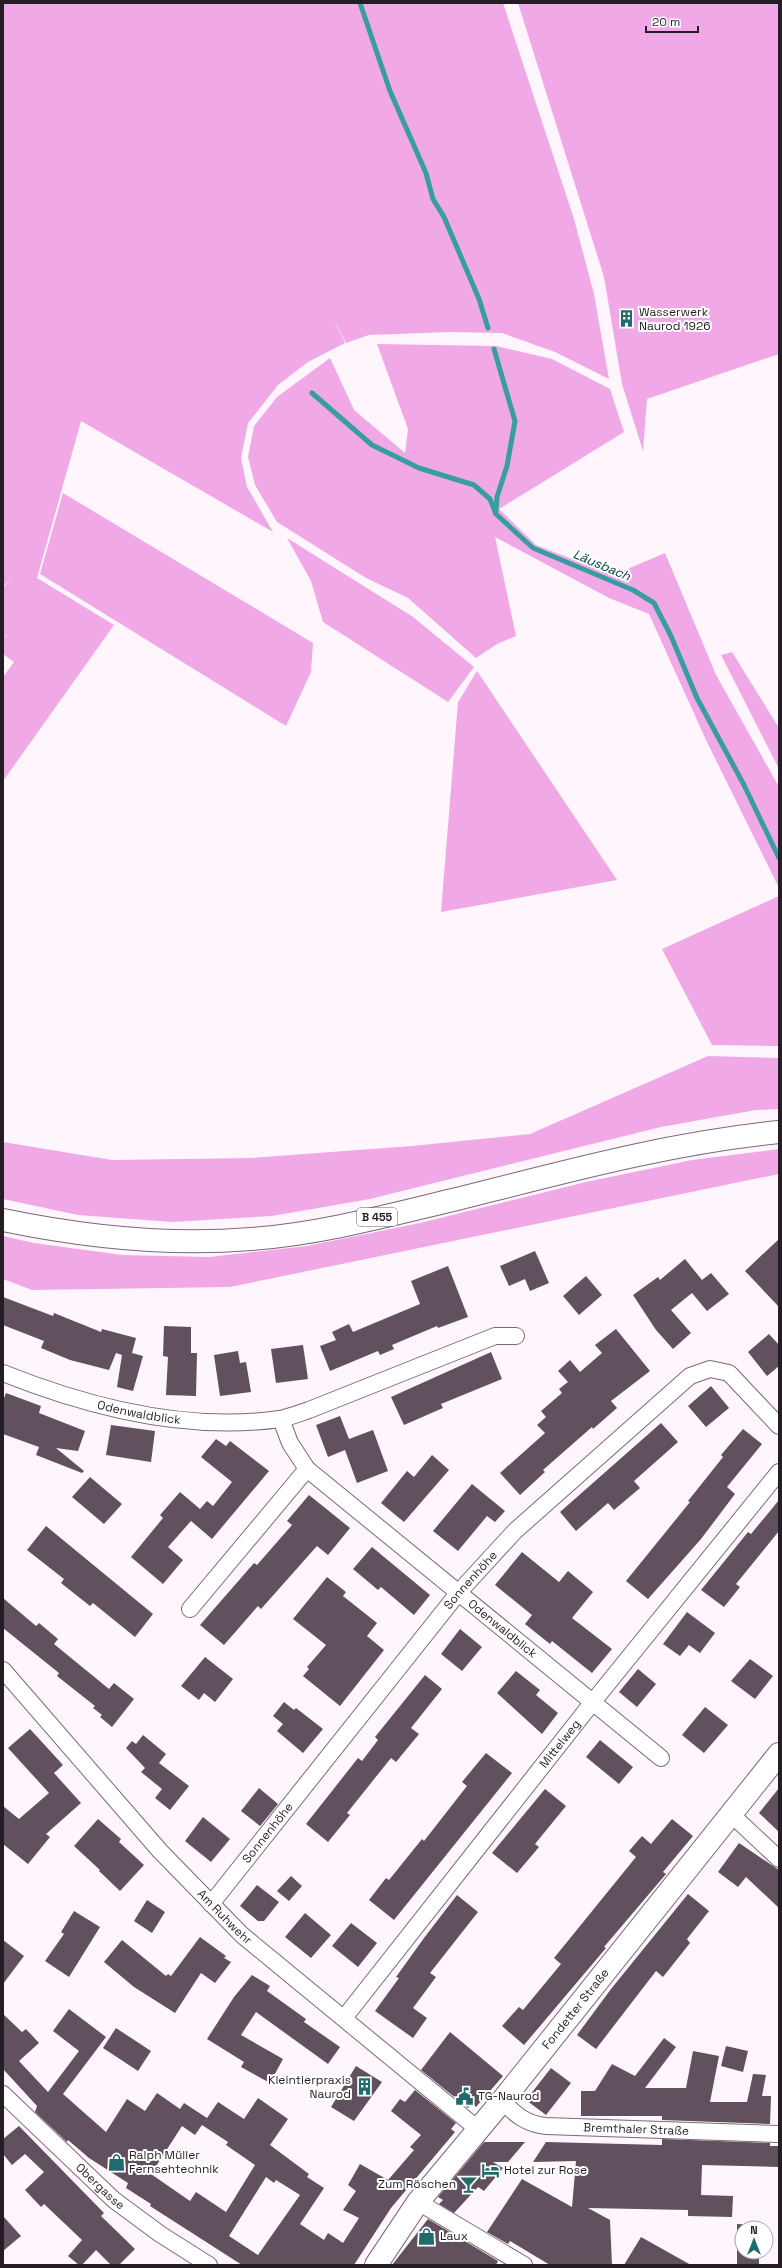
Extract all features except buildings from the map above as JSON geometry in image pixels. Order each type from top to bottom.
[{"type":"main road","name":"B 455","points":[[3,1220],[71,1233],[162,1242],[253,1239],[298,1233],[354,1222],[641,1154],[745,1136],[779,1132]]},
{"type":"main road","name":"Fondetter Straße","points":[[376,2265],[418,2202],[479,2130],[732,1815],[779,1754]]},
{"type":"street","name":"Odenwaldblick","points":[[3,1373],[74,1400],[108,1408],[151,1416],[242,1422],[281,1419],[309,1410],[495,1336],[516,1336]]},
{"type":"street","name":"Sonnenhöhe","points":[[211,1904],[459,1592],[514,1531],[690,1376],[710,1368],[729,1373],[779,1426]]},
{"type":"street","name":"Odenwaldblick","points":[[281,1419],[290,1443],[306,1469],[459,1592],[592,1703],[661,1758]]},
{"type":"street","points":[[190,1609],[306,1469]]},
{"type":"street","name":"Mittelweg","points":[[344,2018],[592,1703],[779,1472]]},
{"type":"street","name":"Am Ruhwehr","points":[[3,1670],[160,1850],[242,1935],[479,2130]]},
{"type":"street","points":[[732,1815],[779,1859]]},
{"type":"street","name":"Obergasse","points":[[3,2094],[114,2200],[160,2234],[209,2265]]},
{"type":"street","name":"Bremthaler Straße","points":[[502,2101],[520,2118],[532,2125],[779,2134]]},
{"type":"street","points":[[418,2202],[524,2265]]},
{"type":"shaded area","points":[[3,3],[503,3],[574,219],[594,294],[609,379],[555,352],[502,333],[450,332],[369,335],[346,343],[333,318],[345,343],[308,362],[278,385],[248,423],[241,458],[247,487],[273,532],[81,421],[37,578],[114,625],[3,781],[3,677],[14,662],[3,654],[3,634],[9,638],[3,633],[3,587],[13,579],[3,586]]},
{"type":"shaded area","points":[[518,3],[779,3],[779,354],[647,399],[643,451],[622,384],[604,277]]},
{"type":"shaded area","points":[[377,344],[496,346],[552,359],[610,389],[624,432],[499,509],[536,545],[613,575],[665,553],[716,675],[779,787],[779,888],[706,740],[649,614],[609,598],[495,537],[516,636],[497,644],[476,658],[408,598],[366,578],[277,522],[255,485],[248,457],[254,426],[277,397],[330,358],[354,410],[405,453],[408,429]]},
{"type":"shaded area","points":[[63,493],[313,643],[311,672],[286,726],[40,574]]},
{"type":"shaded area","points":[[287,538],[413,617],[474,667],[448,702],[323,622],[311,581]]},
{"type":"shaded area","points":[[732,652],[779,728],[779,769],[721,655]]},
{"type":"shaded area","points":[[477,671],[617,880],[441,912],[458,702]]},
{"type":"shaded area","points":[[779,896],[779,1046],[712,1045],[662,949]]},
{"type":"shaded area","points":[[708,1056],[779,1058],[779,1109],[756,1110],[661,1127],[370,1199],[272,1216],[172,1222],[78,1215],[3,1199],[3,1142],[112,1160],[252,1158],[412,1146],[530,1134]]},
{"type":"shaded area","points":[[779,1149],[779,1174],[230,1287],[32,1290],[3,1279],[3,1236],[34,1243],[122,1255],[209,1257],[307,1246],[420,1223],[586,1182],[692,1160]]},
{"type":"waterway","points":[[360,3],[390,91],[426,173],[433,199],[444,217],[479,299],[488,328]]},
{"type":"waterway","points":[[494,349],[515,421],[507,466],[497,497],[496,511]]},
{"type":"waterway","name":"Läusbach","points":[[312,393],[372,445],[419,468],[474,485],[490,499],[496,514],[533,548],[633,590],[654,603],[671,636],[697,698],[744,785],[779,858]]},
{"type":"place","name":"Wasserwerk Naurod 1926","points":[[626,319]]},
{"type":"place","name":"Kleintierpraxis Naurod","points":[[364,2087]]},
{"type":"place","name":"TG-Naurod","points":[[465,2096]]},
{"type":"place","name":"Ralph Müller Fernsehtechnik","points":[[116,2162]]},
{"type":"place","name":"Hotel zur Rose","points":[[491,2170]]},
{"type":"place","name":"Zum Röschen","points":[[469,2184]]},
{"type":"place","name":"Laux","points":[[427,2236]]}]
